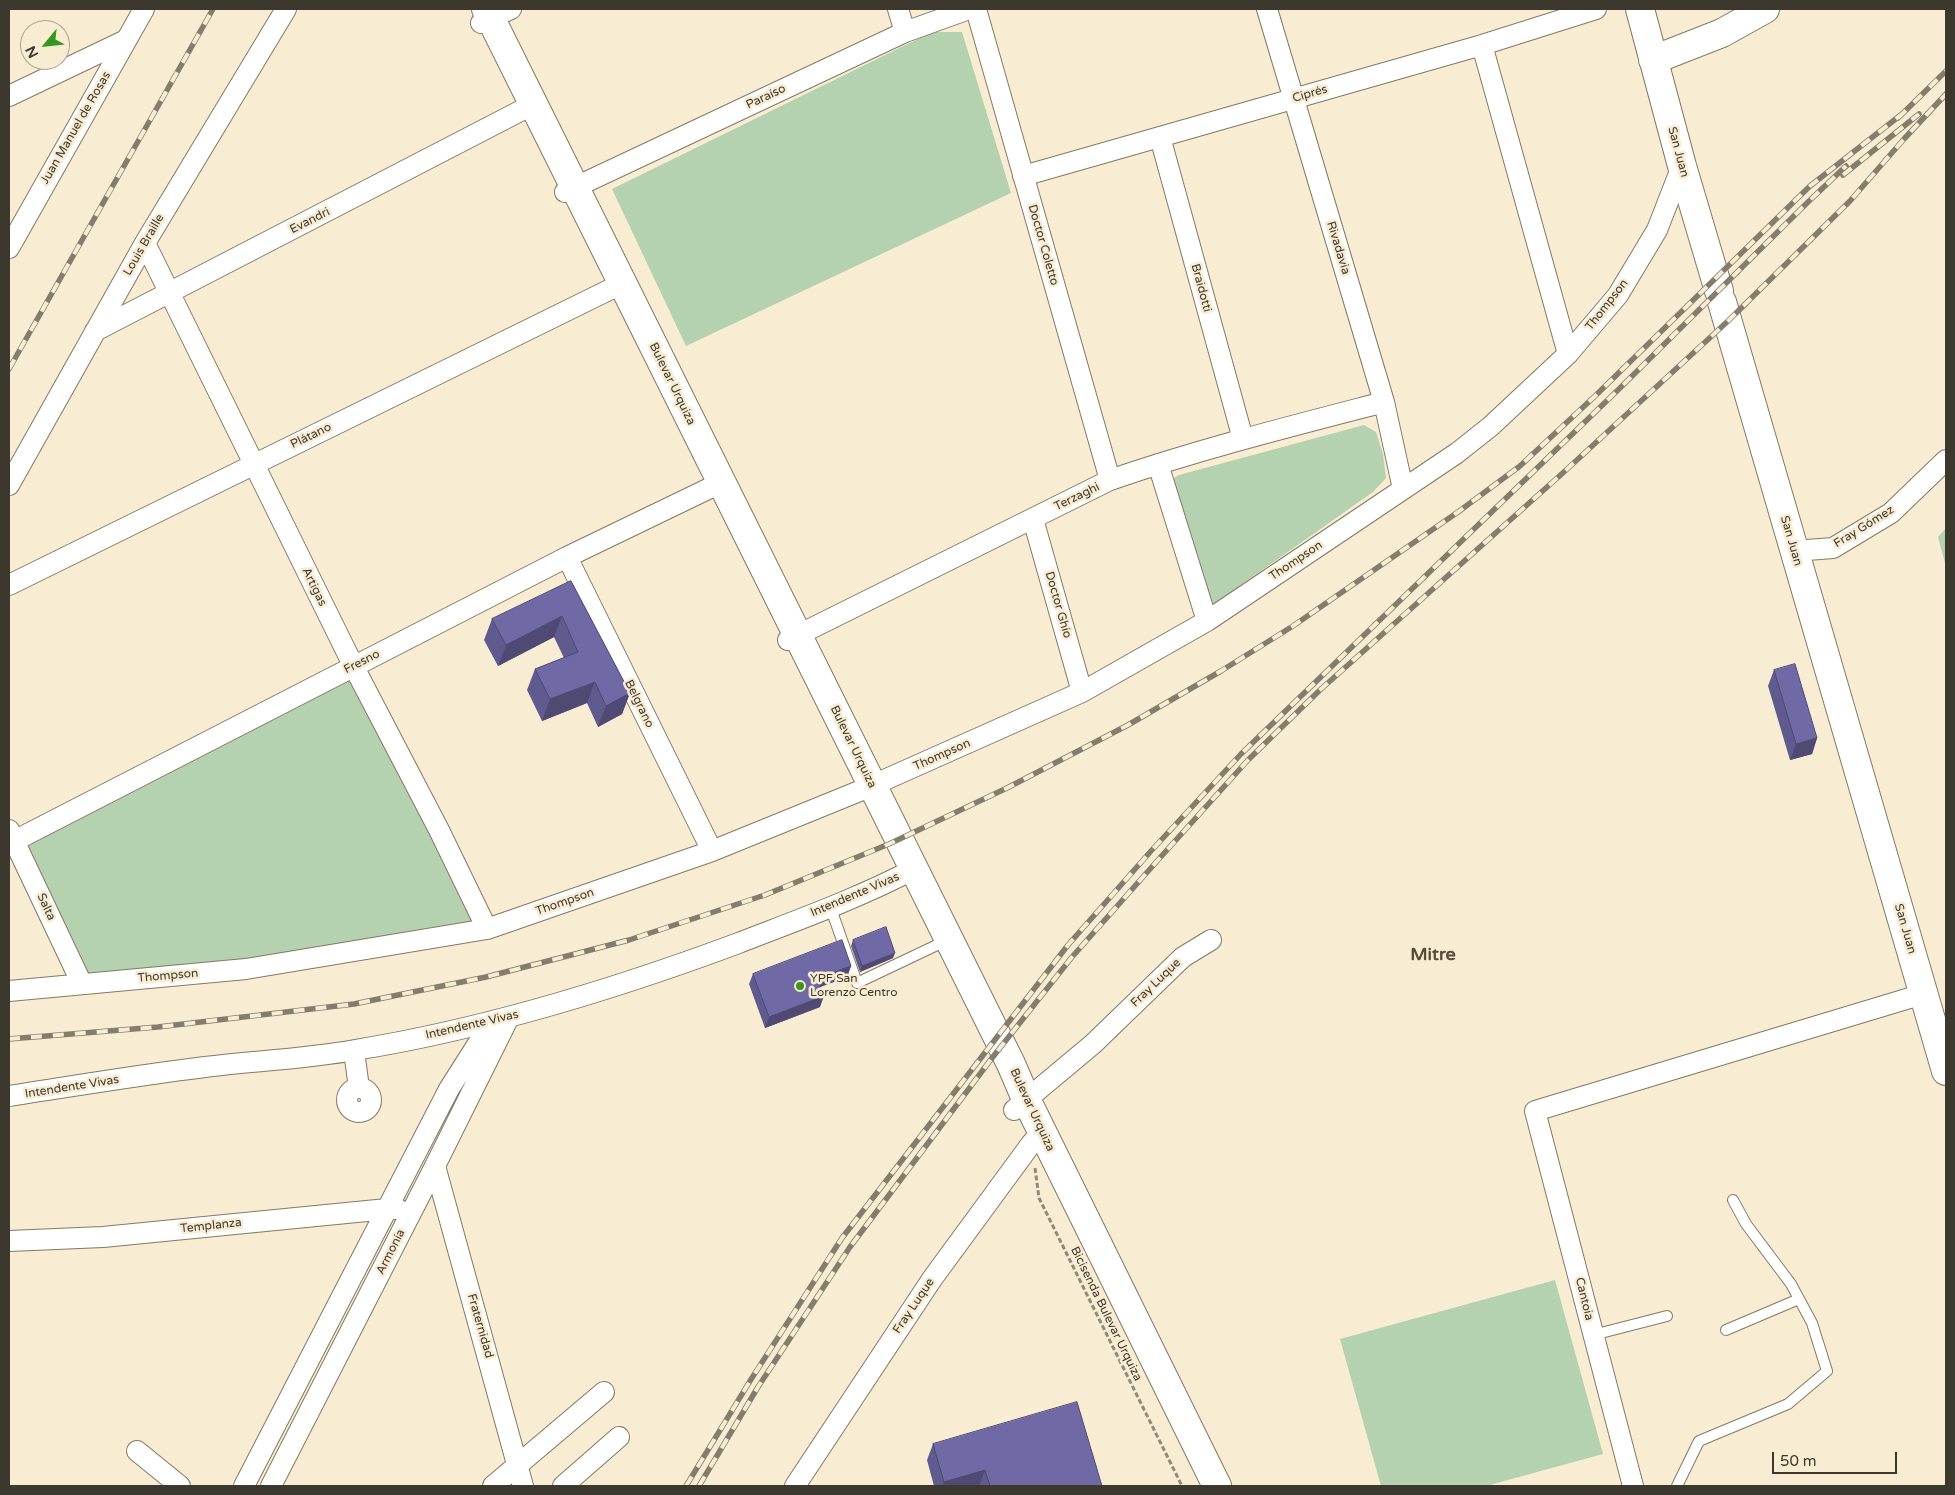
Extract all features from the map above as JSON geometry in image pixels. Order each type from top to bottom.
[{"type":"main road","name":"San Juan","points":[[1640,9],[1682,166],[1946,1071]]},
{"type":"main road","points":[[1653,60],[1722,33],[1765,9]]},
{"type":"main road","name":"Bulevar Urquiza","points":[[489,14],[524,109],[570,190],[909,872],[1011,1064],[1020,1105]]},
{"type":"main road","name":"Bulevar Urquiza","points":[[489,14],[613,288],[712,487],[793,638]]},
{"type":"main road","name":"Bulevar Urquiza","points":[[909,872],[938,945],[987,1048],[1020,1105],[1217,1486]]},
{"type":"main road","name":"Bulevar Urquiza","points":[[1037,1138],[1201,1486]]},
{"type":"street","name":"Juan Manuel de Rosas","points":[[9,248],[144,9]]},
{"type":"street","name":"Louis Braille","points":[[9,485],[145,244],[286,9]]},
{"type":"street","points":[[898,9],[905,32]]},
{"type":"street","name":"Paraíso","points":[[570,190],[905,32],[969,9]]},
{"type":"street","name":"Doctor Coletto","points":[[976,9],[1110,480]]},
{"type":"street","name":"Rivadavia","points":[[1267,9],[1384,402],[1404,489]]},
{"type":"street","name":"Ciprés","points":[[1023,176],[1482,45],[1596,9]]},
{"type":"street","points":[[9,96],[126,40]]},
{"type":"street","points":[[1482,45],[1568,354]]},
{"type":"street","name":"Evandri","points":[[95,332],[524,109]]},
{"type":"street","name":"Braidotti","points":[[1160,137],[1243,439]]},
{"type":"street","name":"Thompson","points":[[9,990],[246,969],[487,929],[712,851],[867,788],[1082,692],[1207,621],[1457,453],[1492,426],[1568,354],[1618,295],[1657,230],[1682,166]]},
{"type":"street","name":"Artigas","points":[[145,244],[354,667],[439,830],[487,929]]},
{"type":"street","name":"Plátano","points":[[9,585],[613,288]]},
{"type":"street","name":"Terzaghi","points":[[793,638],[1110,480],[1243,439],[1384,402]]},
{"type":"street","name":"Fray Gómez","points":[[1794,551],[1833,548],[1891,513],[1946,460]]},
{"type":"street","points":[[1158,464],[1207,621]]},
{"type":"street","name":"Fresno","points":[[12,835],[354,667],[567,557],[712,487]]},
{"type":"street","name":"Doctor Ghío","points":[[1033,518],[1082,692]]},
{"type":"street","name":"Belgrano","points":[[567,557],[712,851]]},
{"type":"street","name":"Salta","points":[[12,835],[82,984]]},
{"type":"street","name":"Intendente Vivas","points":[[9,1096],[204,1067],[354,1051],[500,1020],[647,976],[785,925],[909,872]]},
{"type":"street","name":"Fray Luque","points":[[1020,1105],[1092,1044],[1183,957],[1210,940]]},
{"type":"street","name":"Cantoia","points":[[1633,1486],[1535,1112],[1924,994]]},
{"type":"street","name":"Armonía","points":[[271,1486],[435,1166],[500,1020]]},
{"type":"street","name":"Armonía","points":[[244,1486],[449,1089],[500,1020]]},
{"type":"street","points":[[354,1051],[359,1088]]},
{"type":"street","name":"Fray Luque","points":[[795,1486],[932,1279],[1037,1138]]},
{"type":"street","name":"Fraternidad","points":[[435,1166],[523,1486]]},
{"type":"street","name":"Templanza","points":[[9,1241],[103,1237],[387,1209],[412,1210]]},
{"type":"street","points":[[493,1486],[604,1392]]},
{"type":"street","points":[[563,1486],[619,1437]]},
{"type":"street","points":[[137,1451],[180,1486]]},
{"type":"lane","points":[[830,906],[857,983],[938,945]]},
{"type":"lane","points":[[1677,1486],[1699,1441],[1788,1404],[1827,1371],[1812,1323],[1791,1284],[1746,1224],[1733,1200]]},
{"type":"lane","points":[[1726,1330],[1799,1299]]},
{"type":"lane","points":[[1593,1335],[1667,1316]]},
{"type":"path","name":"Bicisenda Bulevar Urquiza","points":[[1037,1138],[1039,1198],[1182,1486]]},
{"type":"green space","points":[[932,32],[962,32],[1011,193],[686,346],[612,189]]},
{"type":"green space","points":[[1364,425],[1376,432],[1383,454],[1386,478],[1373,492],[1214,604],[1207,598],[1173,488],[1174,478],[1179,475]]},
{"type":"green space","points":[[1946,528],[1946,567],[1938,537]]},
{"type":"green space","points":[[354,667],[487,929],[82,984],[15,841]]},
{"type":"green space","points":[[1555,1280],[1603,1454],[1486,1486],[1381,1486],[1340,1339]]},
{"type":"building","points":[[571,581],[630,693],[606,706],[595,682],[550,699],[535,669],[578,652],[562,616],[506,645],[492,619]]},
{"type":"building","points":[[1795,664],[1817,738],[1796,744],[1774,670]]},
{"type":"building","points":[[886,927],[895,953],[862,966],[853,940]]},
{"type":"building","points":[[842,940],[851,966],[816,979],[824,996],[769,1017],[753,974]]},
{"type":"building","points":[[1077,1402],[1102,1486],[990,1486],[985,1470],[944,1482],[933,1444]]},
{"type":"railway","points":[[9,369],[213,9]]},
{"type":"railway","points":[[1898,118],[1946,71]]},
{"type":"railway","points":[[699,1486],[758,1387],[850,1247],[992,1058],[1072,957],[1158,860],[1248,760],[1320,690],[1565,471],[1728,321],[1850,201],[1946,94]]},
{"type":"railway","points":[[9,1039],[158,1027],[354,1004],[486,977],[629,940],[765,895],[889,844],[1007,788],[1128,725],[1221,671],[1293,626],[1458,512],[1520,466],[1594,397],[1810,186],[1902,114]]},
{"type":"railway","points":[[1843,175],[1919,114]]},
{"type":"railway","points":[[686,1486],[750,1381],[842,1238],[1068,945],[1151,851],[1241,754],[1619,389],[1846,166]]},
{"type":"place","name":"YPF San Lorenzo Centro","points":[[800,986]]},
{"type":"district","name":"Mitre","points":[[1433,955]]}]
